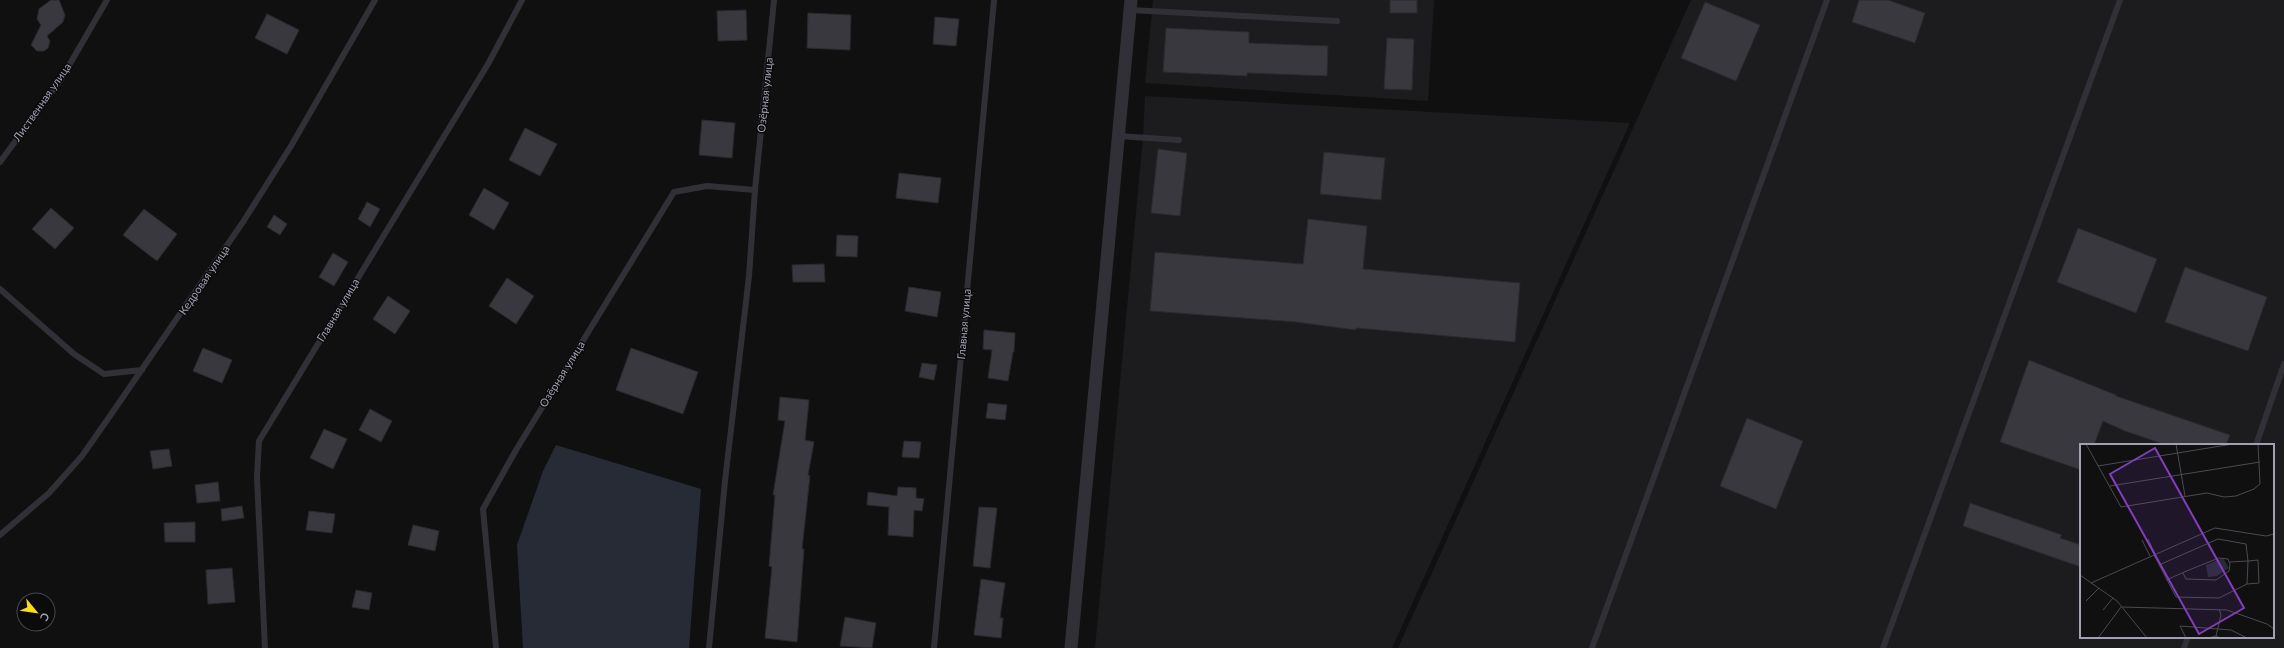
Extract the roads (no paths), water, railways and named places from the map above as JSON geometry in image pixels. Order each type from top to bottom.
[{"type":"street","points":[[1071,648],[1131,5]]},
{"type":"lane","name":"Лиственная улица","points":[[0,162],[60,81],[107,0]]},
{"type":"lane","name":"Кедровая улица","points":[[0,535],[49,492],[82,456],[243,222],[291,146],[375,0]]},
{"type":"lane","name":"Главная улица","points":[[265,648],[257,477],[259,441],[488,64],[522,0]]},
{"type":"lane","name":"Озёрная улица","points":[[708,648],[725,481],[749,276],[774,0]]},
{"type":"lane","name":"Главная улица","points":[[934,648],[994,0]]},
{"type":"lane","points":[[1592,648],[1827,0]]},
{"type":"lane","points":[[1883,648],[2120,0]]},
{"type":"lane","points":[[1131,5],[1337,21]]},
{"type":"lane","points":[[1118,136],[1179,140]]},
{"type":"lane","name":"Озёрная улица","points":[[496,648],[483,509],[516,450],[674,192],[707,186],[756,190]]},
{"type":"lane","points":[[0,289],[74,354],[104,374],[142,370]]},
{"type":"lane","points":[[2256,444],[2284,364]]},
{"type":"lane","points":[[2184,648],[2188,638]]}]
